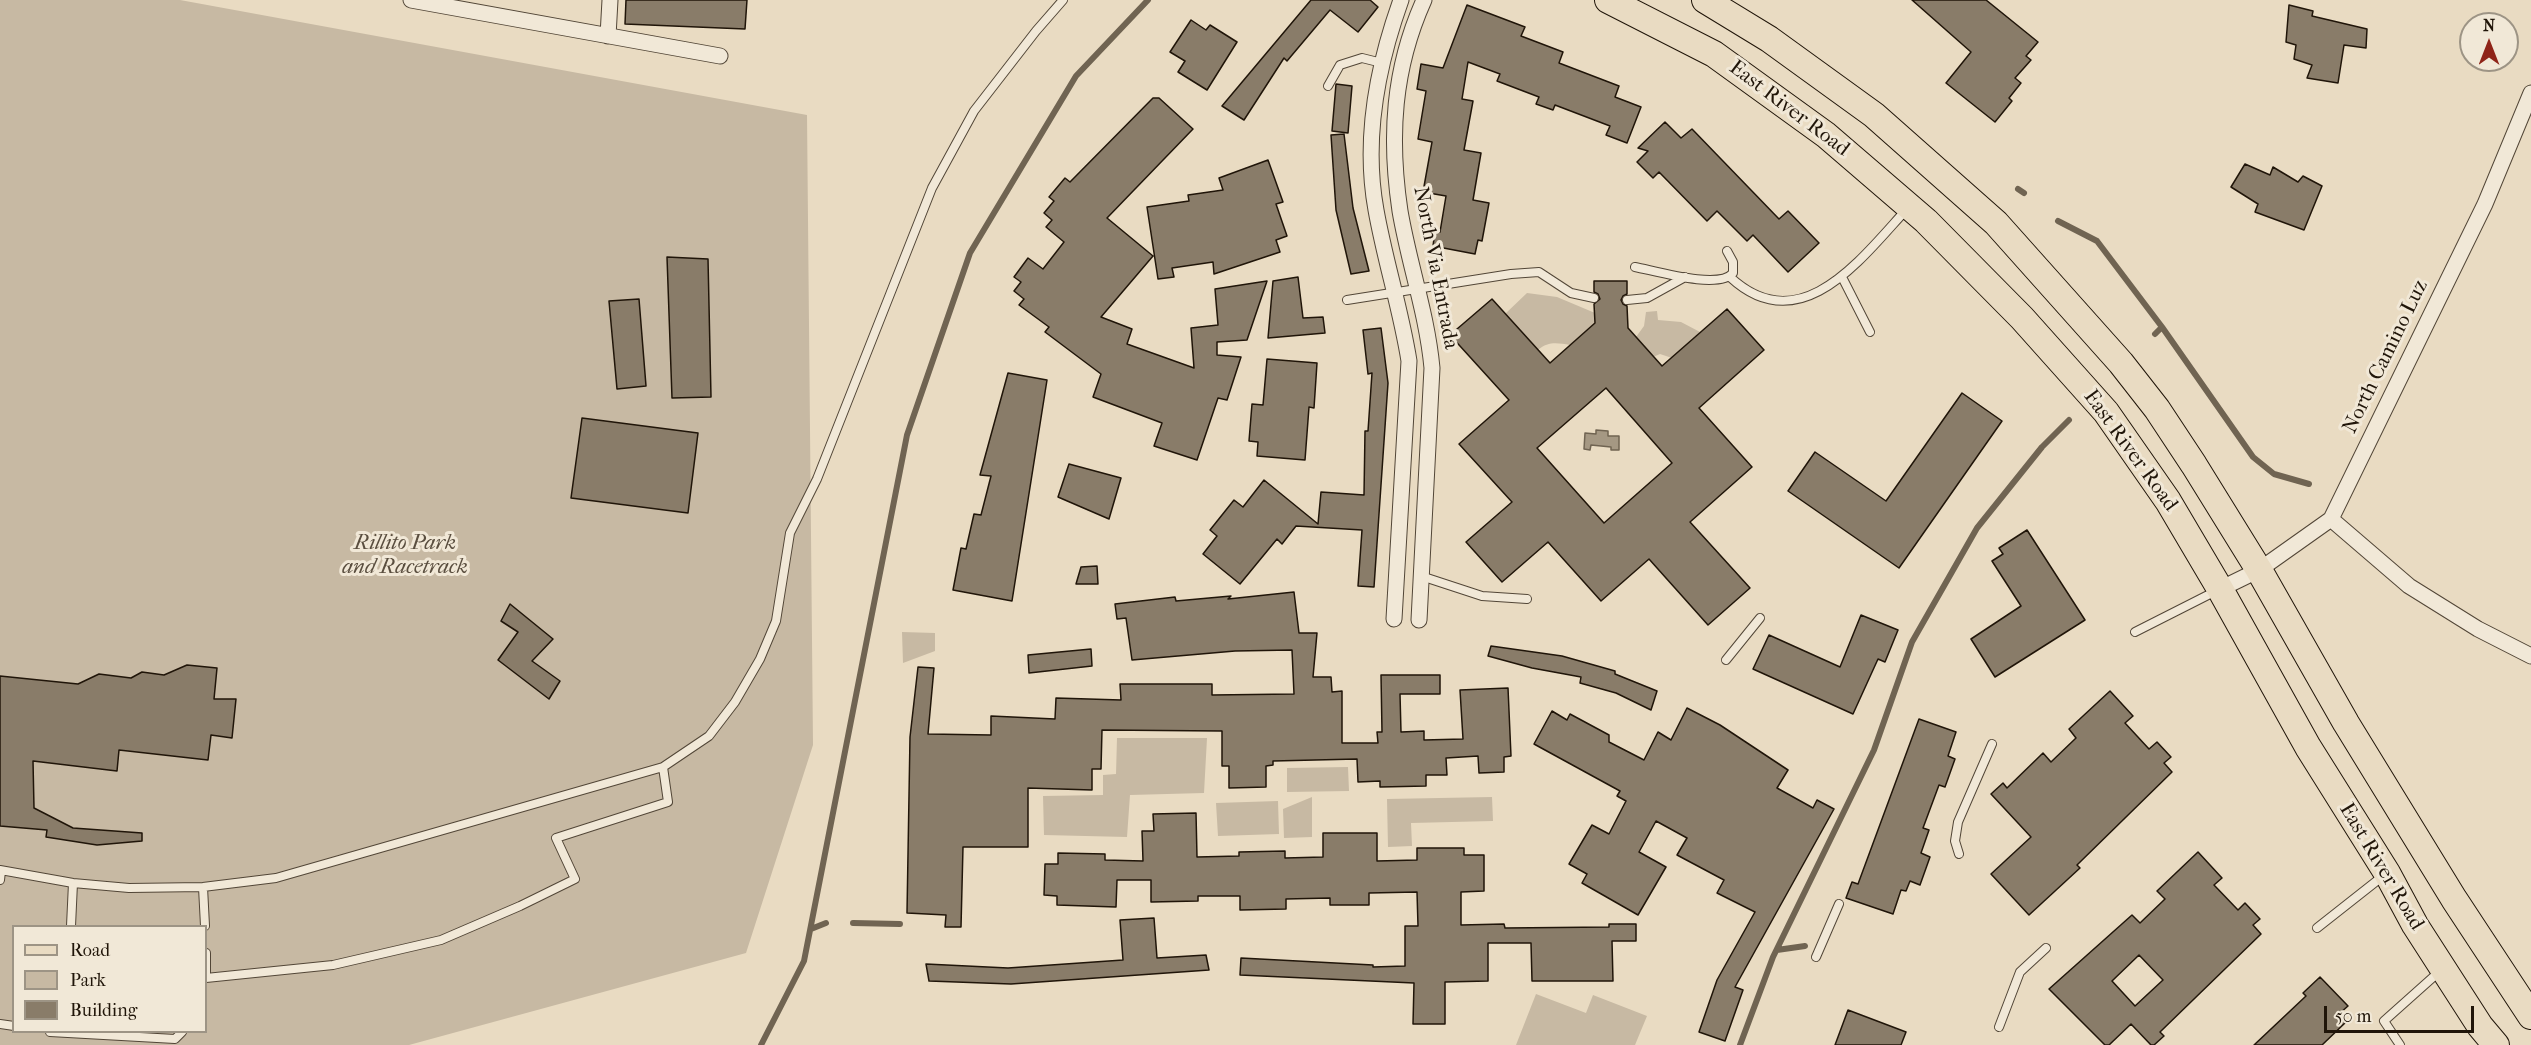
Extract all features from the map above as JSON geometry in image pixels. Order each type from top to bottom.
[{"type":"main road","name":"East River Road","points":[[1608,0],[1723,60],[1826,135],[1910,206],[2022,318],[2106,412],[2168,501],[2308,747],[2387,873],[2415,925],[2480,1026],[2496,1045]]},
{"type":"main road","name":"East River Road","points":[[1705,0],[1769,39],[1874,116],[1996,223],[2121,363],[2157,409],[2259,570],[2346,723],[2454,899],[2531,1016]]},
{"type":"street","points":[[411,0],[720,56]]},
{"type":"street","points":[[608,36],[610,0]]},
{"type":"street","name":"North Via Entrada","points":[[1394,619],[1409,361],[1404,329],[1393,292],[1376,209],[1371,173],[1371,132],[1389,32],[1401,0]]},
{"type":"street","name":"North Via Entrada","points":[[1419,620],[1431,368],[1429,334],[1401,212],[1396,170],[1394,117],[1400,68],[1424,0]]},
{"type":"street","name":"North Camino Luz","points":[[2220,589],[2259,570],[2331,519],[2485,204],[2531,93]]},
{"type":"street","points":[[2331,519],[2409,586],[2478,628],[2531,656]]},
{"type":"lane","points":[[0,880],[0,871],[73,883],[129,888],[203,887],[276,878],[663,767],[709,736],[735,702],[760,659],[776,621],[790,533],[817,479],[932,188],[974,111],[1063,0]]},
{"type":"lane","points":[[1329,86],[1340,65],[1362,58],[1382,63]]},
{"type":"lane","points":[[1730,277],[1750,294],[1761,298],[1803,299],[1828,288],[1842,277],[1910,206]]},
{"type":"lane","points":[[1635,267],[1716,281],[1730,277],[1734,273],[1733,262],[1727,251]]},
{"type":"lane","points":[[1347,300],[1511,274],[1539,272],[1571,293],[1594,298]]},
{"type":"lane","points":[[1627,300],[1647,298],[1685,277]]},
{"type":"lane","points":[[1842,277],[1870,332]]},
{"type":"lane","points":[[1421,576],[1482,596],[1527,599]]},
{"type":"lane","points":[[2134,632],[2220,589]]},
{"type":"lane","points":[[1726,660],[1760,618]]},
{"type":"lane","points":[[1959,854],[1955,841],[1959,822],[1992,744]]},
{"type":"lane","points":[[207,978],[333,965],[441,940],[520,906],[575,879],[556,838],[668,802],[663,767]]},
{"type":"lane","points":[[2317,928],[2387,873]]},
{"type":"lane","points":[[71,925],[73,883]]},
{"type":"lane","points":[[203,887],[205,925]]},
{"type":"lane","points":[[1816,957],[1839,904]]},
{"type":"lane","points":[[1999,1027],[2020,972],[2046,948]]},
{"type":"lane","points":[[2400,1045],[2384,1021],[2444,968]]},
{"type":"lane","points":[[68,1033],[175,1039],[181,1033]]},
{"type":"green space","name":"Rillito Park and Racetrack","points":[[0,0],[180,0],[807,115],[813,745],[746,953],[409,1045],[0,1045]]},
{"type":"green space","points":[[1527,293],[1557,297],[1595,313],[1595,323],[1570,345],[1549,344],[1538,350],[1505,314]]},
{"type":"green space","points":[[1657,311],[1658,320],[1681,322],[1700,332],[1672,358],[1660,354],[1653,357],[1636,337],[1644,326],[1646,312]]},
{"type":"green space","points":[[902,632],[935,633],[935,651],[903,663]]},
{"type":"green space","points":[[1117,738],[1207,738],[1204,793],[1130,795],[1127,837],[1044,835],[1043,796],[1103,795],[1103,775],[1116,774]]},
{"type":"green space","points":[[1348,767],[1349,791],[1287,792],[1287,768]]},
{"type":"green space","points":[[1312,797],[1312,837],[1284,838],[1283,809]]},
{"type":"green space","points":[[1492,797],[1493,821],[1411,823],[1412,846],[1388,847],[1387,799]]},
{"type":"green space","points":[[1278,801],[1279,834],[1218,836],[1216,803]]},
{"type":"green space","points":[[1536,994],[1586,1013],[1593,995],[1647,1016],[1635,1045],[1516,1045]]},
{"type":"shaded area","points":[[1596,430],[1608,431],[1608,436],[1619,436],[1619,450],[1591,445],[1590,450],[1584,449],[1585,433],[1596,434]]},
{"type":"building","points":[[626,0],[747,0],[745,29],[625,24]]},
{"type":"building","points":[[1311,0],[1370,0],[1378,7],[1358,32],[1330,10],[1287,61],[1284,58],[1244,120],[1222,106]]},
{"type":"building","points":[[1912,0],[1986,0],[2038,42],[2026,56],[2031,60],[2015,78],[2021,83],[2009,98],[2012,101],[1995,122],[1946,83],[1971,52]]},
{"type":"building","points":[[1467,5],[1525,27],[1521,36],[1563,52],[1559,63],[1619,86],[1615,97],[1641,107],[1627,143],[1606,135],[1610,126],[1555,105],[1553,110],[1536,104],[1539,97],[1497,81],[1500,74],[1468,62],[1462,99],[1473,101],[1464,150],[1481,153],[1473,200],[1489,203],[1482,241],[1478,240],[1475,254],[1433,246],[1435,231],[1440,232],[1446,196],[1423,192],[1432,142],[1418,139],[1426,91],[1417,89],[1421,64],[1443,68]]},
{"type":"building","points":[[2289,5],[2313,11],[2312,16],[2367,29],[2366,48],[2344,45],[2338,83],[2307,78],[2312,65],[2294,59],[2296,45],[2286,42]]},
{"type":"building","points":[[1191,20],[1206,30],[1210,25],[1237,42],[1207,90],[1178,72],[1185,61],[1170,52]]},
{"type":"building","points":[[1336,84],[1352,86],[1348,133],[1332,131]]},
{"type":"building","points":[[1153,98],[1159,98],[1193,129],[1107,218],[1153,256],[1101,317],[1132,329],[1127,344],[1194,368],[1191,328],[1218,325],[1215,289],[1267,281],[1247,340],[1217,342],[1217,355],[1241,357],[1227,400],[1218,398],[1197,460],[1154,446],[1162,423],[1093,397],[1101,374],[1045,332],[1049,327],[1019,305],[1024,299],[1014,291],[1021,282],[1014,277],[1028,258],[1043,269],[1064,242],[1046,227],[1052,220],[1044,213],[1054,201],[1049,197],[1065,178],[1070,182]]},
{"type":"building","points":[[1665,122],[1681,138],[1692,129],[1779,219],[1788,211],[1819,243],[1788,272],[1753,235],[1747,241],[1717,211],[1707,221],[1659,172],[1653,178],[1637,162],[1648,151],[1638,148]]},
{"type":"building","points":[[1344,134],[1353,208],[1369,271],[1351,274],[1336,210],[1331,135]]},
{"type":"building","points":[[1268,160],[1283,202],[1276,204],[1287,236],[1276,240],[1280,252],[1214,274],[1213,262],[1172,268],[1174,277],[1158,279],[1147,207],[1189,201],[1188,195],[1223,190],[1219,178]]},
{"type":"building","points":[[2245,164],[2270,175],[2273,167],[2298,182],[2303,176],[2322,186],[2304,230],[2255,212],[2258,204],[2231,187]]},
{"type":"building","points":[[667,257],[708,259],[711,397],[672,398]]},
{"type":"building","points":[[1298,277],[1303,318],[1323,317],[1325,333],[1268,338],[1273,281]]},
{"type":"building","points":[[1594,281],[1627,281],[1627,294],[1621,300],[1627,306],[1628,328],[1662,366],[1727,309],[1764,350],[1699,408],[1752,467],[1690,522],[1750,588],[1708,625],[1649,559],[1601,601],[1548,542],[1502,582],[1466,542],[1512,502],[1459,444],[1509,400],[1450,335],[1492,299],[1550,363],[1595,323],[1594,304],[1600,299],[1594,292]],"holes":[[[1606,388],[1672,463],[1604,523],[1537,448]]]},
{"type":"building","points":[[639,299],[646,386],[617,389],[609,301]]},
{"type":"building","points":[[1381,328],[1388,383],[1374,587],[1358,586],[1362,530],[1296,526],[1282,544],[1277,539],[1240,584],[1203,554],[1217,536],[1210,530],[1234,500],[1243,507],[1264,480],[1318,524],[1321,492],[1364,495],[1365,431],[1368,431],[1372,373],[1368,374],[1363,330]]},
{"type":"building","points":[[1267,359],[1317,363],[1314,408],[1309,407],[1305,460],[1257,456],[1258,442],[1249,441],[1252,404],[1263,405]]},
{"type":"building","points":[[1008,373],[1047,380],[1012,601],[953,590],[961,548],[966,549],[974,514],[981,515],[991,476],[980,475]]},
{"type":"building","points":[[1962,393],[2002,421],[1899,568],[1788,491],[1815,452],[1886,501]]},
{"type":"building","points":[[582,418],[698,433],[688,513],[571,498]]},
{"type":"building","points":[[1069,464],[1121,478],[1109,519],[1058,497]]},
{"type":"building","points":[[2027,530],[2085,620],[1995,677],[1971,639],[2021,606],[1992,561],[2003,554],[1999,548]]},
{"type":"building","points":[[1097,566],[1098,584],[1076,584],[1081,567]]},
{"type":"building","points":[[1294,592],[1299,633],[1317,633],[1313,677],[1331,677],[1332,692],[1342,691],[1342,743],[1378,743],[1377,732],[1382,732],[1381,675],[1440,675],[1440,694],[1400,694],[1401,732],[1424,731],[1424,740],[1463,739],[1460,690],[1508,688],[1511,756],[1504,757],[1504,772],[1479,773],[1478,756],[1446,758],[1447,775],[1426,775],[1426,786],[1380,787],[1380,781],[1358,782],[1357,759],[1273,761],[1273,765],[1266,766],[1266,787],[1229,788],[1229,766],[1222,766],[1222,731],[1102,730],[1101,769],[1092,769],[1092,790],[1028,788],[1028,847],[963,847],[961,927],[945,927],[946,915],[907,913],[910,737],[918,667],[934,668],[928,734],[991,735],[991,716],[1055,719],[1056,698],[1121,700],[1120,684],[1212,684],[1212,695],[1294,694],[1292,650],[1235,651],[1132,660],[1126,618],[1117,619],[1115,604],[1175,597],[1176,601],[1231,596],[1228,599]]},
{"type":"building","points":[[510,604],[553,639],[532,661],[560,681],[549,699],[498,660],[518,632],[501,621]]},
{"type":"building","points":[[1861,615],[1898,630],[1885,662],[1878,659],[1853,714],[1753,669],[1769,635],[1840,667]]},
{"type":"building","points":[[1491,646],[1562,656],[1615,671],[1615,674],[1657,691],[1651,710],[1616,693],[1580,683],[1581,677],[1532,668],[1488,656]]},
{"type":"building","points":[[1091,649],[1092,666],[1029,673],[1028,655]]},
{"type":"building","points":[[187,665],[217,668],[214,699],[236,699],[232,738],[211,735],[208,760],[119,750],[117,771],[33,761],[34,808],[73,828],[142,833],[142,841],[97,845],[46,837],[47,830],[0,826],[0,676],[78,684],[99,674],[131,678],[142,672],[164,675]]},
{"type":"building","points":[[2110,691],[2133,716],[2125,723],[2149,749],[2157,742],[2171,757],[2164,763],[2172,772],[2077,865],[2080,868],[2029,915],[1991,874],[2031,837],[1991,794],[2003,783],[2007,788],[2043,753],[2051,762],[2076,738],[2069,729]]},
{"type":"building","points":[[1687,708],[1720,725],[1788,770],[1777,788],[1813,808],[1817,800],[1834,809],[1735,987],[1743,990],[1725,1041],[1699,1032],[1717,980],[1755,912],[1717,893],[1724,880],[1677,855],[1687,838],[1656,821],[1639,852],[1666,867],[1638,915],[1582,883],[1587,874],[1569,864],[1592,825],[1609,834],[1626,801],[1617,796],[1620,791],[1534,744],[1552,711],[1567,720],[1570,714],[1609,735],[1609,742],[1644,760],[1658,732],[1671,740]]},
{"type":"building","points":[[1919,719],[1956,732],[1948,756],[1955,759],[1945,787],[1939,785],[1923,828],[1929,830],[1921,853],[1930,857],[1920,885],[1910,881],[1906,891],[1901,890],[1893,914],[1846,898],[1852,882],[1858,884]]},
{"type":"building","points":[[1196,813],[1197,857],[1239,856],[1239,852],[1285,851],[1285,858],[1323,857],[1323,833],[1377,833],[1377,861],[1417,860],[1417,848],[1464,848],[1464,855],[1484,855],[1484,891],[1461,892],[1461,925],[1504,924],[1505,928],[1609,927],[1609,924],[1636,924],[1636,941],[1612,941],[1613,981],[1532,981],[1531,943],[1488,943],[1488,981],[1445,982],[1445,1024],[1413,1024],[1414,983],[1240,975],[1241,958],[1373,965],[1373,967],[1405,966],[1405,926],[1418,926],[1417,892],[1369,893],[1369,905],[1330,905],[1330,898],[1286,899],[1286,909],[1240,910],[1240,896],[1198,896],[1198,901],[1151,902],[1151,880],[1117,880],[1116,907],[1057,905],[1057,896],[1044,895],[1045,864],[1058,864],[1058,853],[1105,854],[1105,860],[1143,861],[1142,831],[1154,831],[1153,814]]},
{"type":"building","points":[[2198,852],[2222,878],[2214,885],[2238,910],[2245,903],[2260,919],[2253,925],[2261,934],[2160,1032],[2164,1036],[2154,1045],[2151,1045],[2131,1024],[2109,1045],[2105,1045],[2049,989],[2132,915],[2140,923],[2165,899],[2157,891]],"holes":[[[2139,955],[2163,980],[2135,1006],[2112,981]]]},
{"type":"building","points":[[1154,918],[1157,958],[1206,955],[1209,970],[1011,984],[929,981],[926,964],[1008,968],[1123,960],[1120,920]]},
{"type":"building","points":[[2320,977],[2348,1006],[2339,1014],[2346,1022],[2322,1045],[2254,1045],[2306,996],[2303,993]]},
{"type":"building","points":[[1848,1010],[1906,1032],[1901,1045],[1835,1045]]},
{"type":"waterway","points":[[761,1045],[804,961],[907,435],[970,253],[1076,76],[1148,0]]},
{"type":"waterway","points":[[2018,189],[2024,193]]},
{"type":"waterway","points":[[2058,221],[2097,241],[2162,327],[2253,457],[2274,474],[2309,484]]},
{"type":"waterway","points":[[2155,334],[2162,327]]},
{"type":"waterway","points":[[1740,1045],[1773,957],[1874,750],[1912,642],[1977,528],[2042,447],[2069,420]]},
{"type":"waterway","points":[[811,929],[826,923]]},
{"type":"waterway","points":[[853,923],[900,924]]},
{"type":"waterway","points":[[1777,950],[1805,946]]}]
